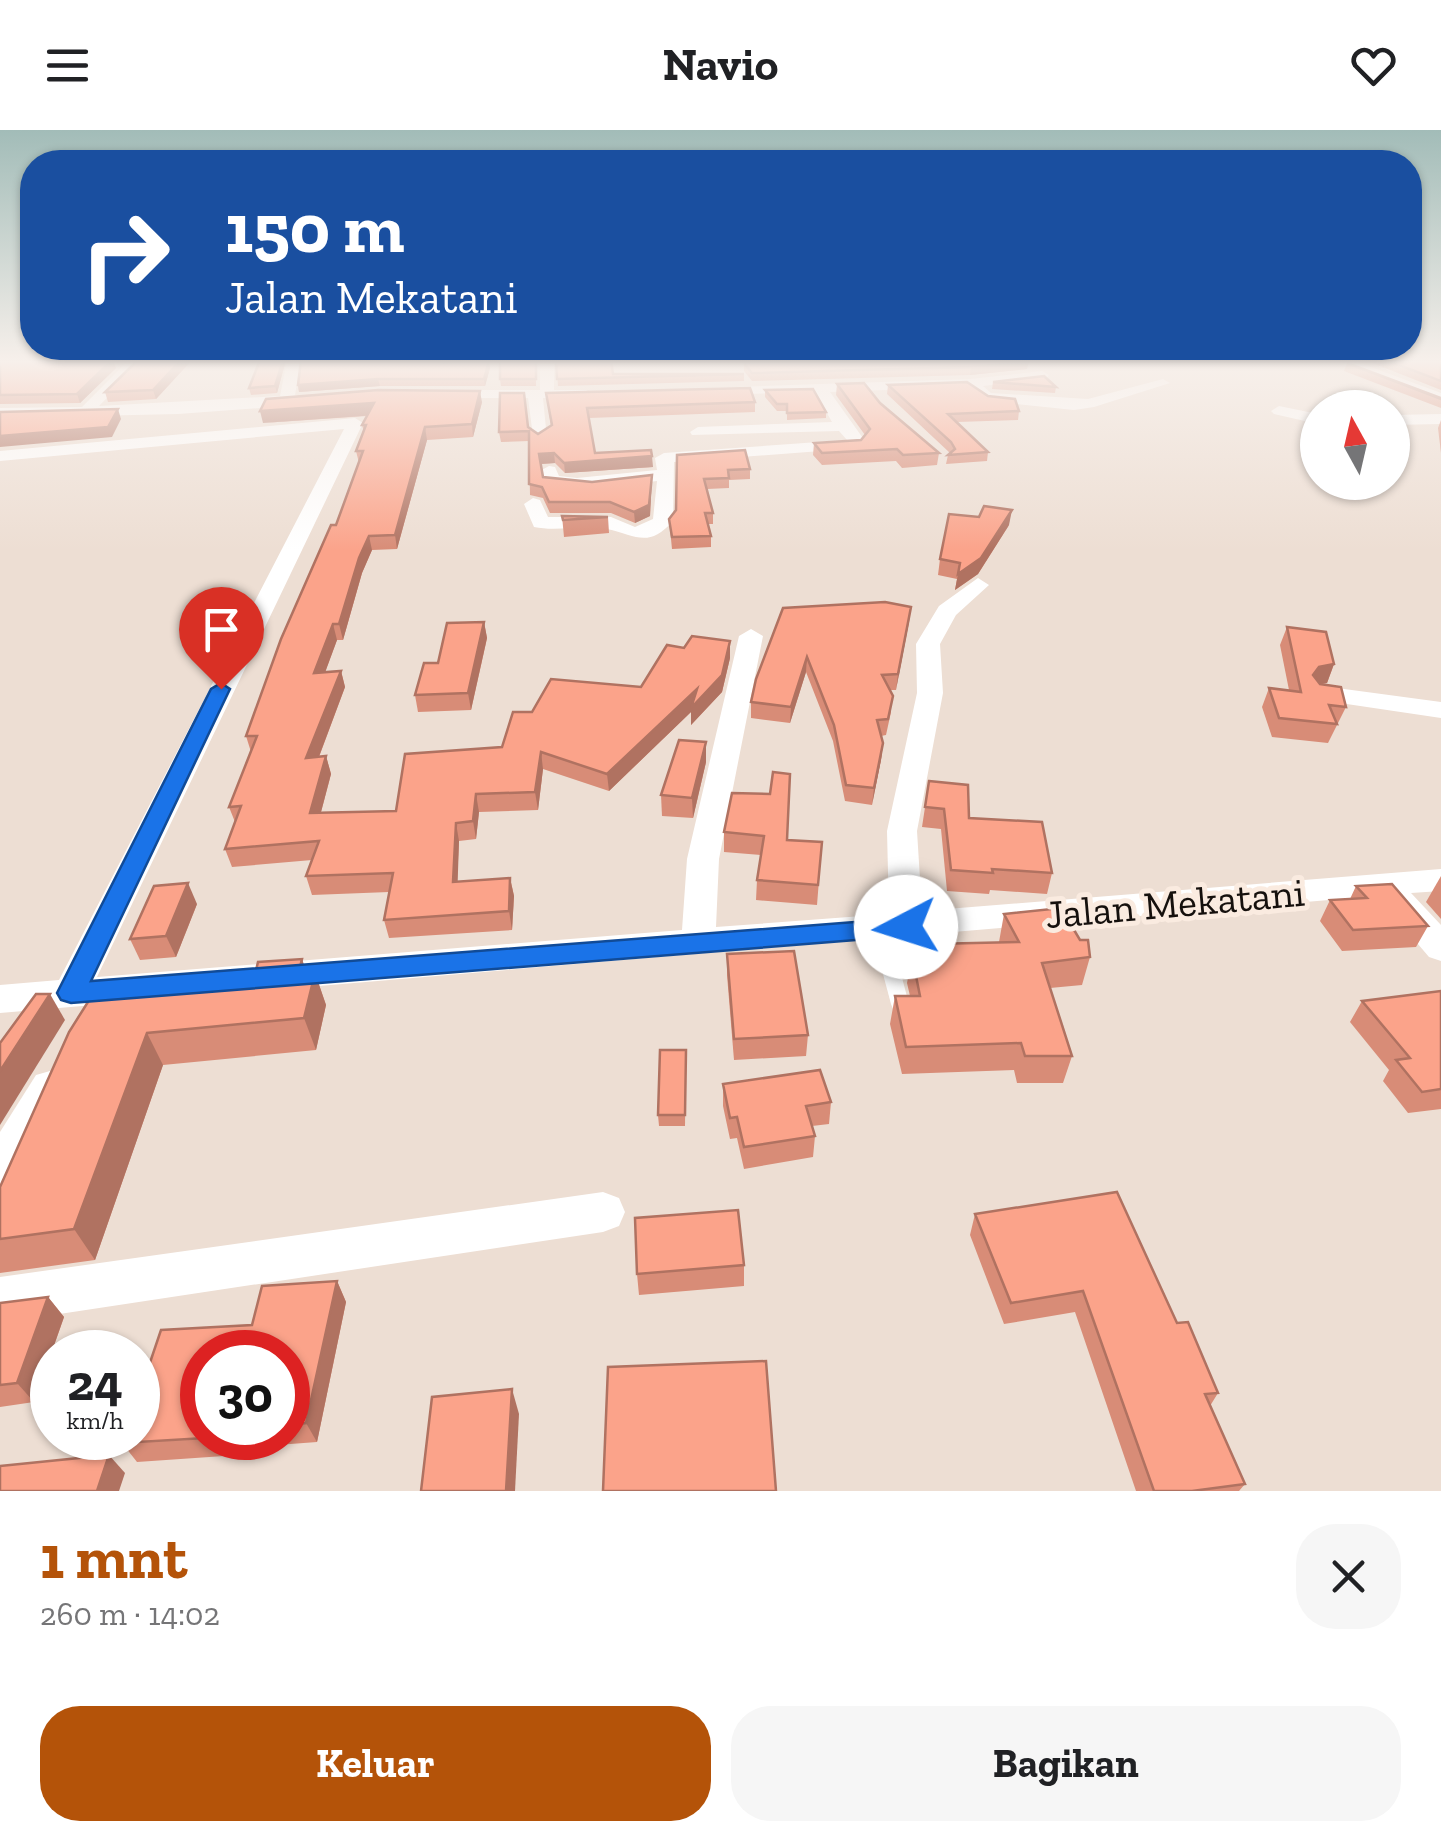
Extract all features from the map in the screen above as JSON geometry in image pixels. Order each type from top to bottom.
[{"type":"street","points":[[0,456],[355,424],[84,1015],[0,1170]]},
{"type":"street","points":[[540,424],[540,436]]},
{"type":"street","points":[[533,504],[541,523],[611,522],[626,533],[650,530],[663,521],[667,474],[664,458],[843,447],[857,442],[843,426],[698,432]]},
{"type":"street","points":[[549,470],[551,480],[564,482],[667,474]]},
{"type":"street","points":[[893,928],[902,830],[930,693],[928,644],[946,611],[978,585]]},
{"type":"street","points":[[701,944],[698,920],[704,859],[751,636]]},
{"type":"street","points":[[1322,694],[1441,710]]},
{"type":"street","name":"Jalan Mekatani","points":[[0,999],[84,1015],[701,944],[1441,880]]},
{"type":"street","points":[[1386,884],[1441,948]]},
{"type":"street","points":[[0,1300],[603,1212]]},
{"type":"lane","points":[[893,928],[900,1004]]},
{"type":"building","points":[[0,424],[110,424],[108,427],[0,436]]},
{"type":"building","points":[[472,424],[425,427],[395,535],[369,536],[359,558],[339,624],[333,624],[314,673],[341,671],[306,758],[326,756],[310,813],[396,811],[405,754],[502,747],[513,712],[532,712],[551,679],[641,687],[667,645],[684,648],[692,636],[730,641],[722,675],[691,708],[697,689],[607,774],[541,752],[535,792],[476,794],[473,821],[456,823],[453,882],[510,878],[509,911],[384,920],[393,873],[306,876],[319,841],[225,849],[241,806],[229,807],[257,736],[246,736],[281,639],[331,525],[336,525],[363,451],[356,451],[366,425],[362,425]]},
{"type":"building","points":[[499,424],[528,424],[538,434],[552,425],[590,424],[595,453],[651,450],[652,456],[564,463],[554,453],[539,454],[543,477],[592,482],[652,475],[649,505],[634,512],[610,502],[549,502],[542,487],[529,484],[529,431],[499,432]]},
{"type":"building","points":[[866,424],[904,424],[939,453],[903,455],[897,449],[822,453],[814,443],[861,440],[870,429]]},
{"type":"building","points":[[931,424],[958,424],[988,452],[948,455],[955,449]]},
{"type":"building","points":[[745,450],[750,469],[728,470],[729,478],[704,479],[713,513],[705,513],[711,536],[672,537],[669,519],[676,510],[677,455]]},
{"type":"building","points":[[984,506],[1012,510],[981,558],[958,574],[960,563],[940,559],[949,514],[979,517]]},
{"type":"building","points":[[562,516],[608,517],[563,520]]},
{"type":"building","points":[[885,602],[911,607],[898,674],[882,675],[893,696],[888,719],[877,720],[883,743],[874,788],[846,785],[834,725],[807,657],[791,707],[751,702],[783,608]]},
{"type":"building","points":[[484,622],[468,693],[415,695],[424,663],[438,663],[447,623]]},
{"type":"building","points":[[1287,627],[1326,632],[1334,664],[1319,667],[1313,675],[1320,684],[1341,687],[1346,707],[1329,705],[1337,724],[1279,718],[1269,688],[1301,692]]},
{"type":"building","points":[[679,740],[706,742],[692,798],[661,795]]},
{"type":"building","points":[[773,772],[790,774],[787,840],[822,842],[818,885],[757,880],[764,836],[724,832],[732,793],[770,794]]},
{"type":"building","points":[[929,781],[968,785],[969,818],[1042,822],[1052,873],[951,870],[944,809],[925,807]]},
{"type":"building","points":[[188,883],[166,936],[130,939],[154,886]]},
{"type":"building","points":[[1392,884],[1428,926],[1353,930],[1330,900],[1367,898],[1356,886]]},
{"type":"building","points":[[1061,908],[1080,940],[1088,940],[1090,957],[1042,963],[1072,1056],[1025,1056],[1021,1043],[906,1047],[895,996],[920,996],[912,956],[936,955],[932,944],[1019,942],[1004,914]]},
{"type":"building","points":[[794,951],[808,1035],[734,1039],[727,954]]},
{"type":"building","points":[[302,959],[298,975],[315,973],[304,1018],[147,1033],[74,1229],[0,1239],[0,1187],[69,1032],[93,994],[254,979],[258,962]]},
{"type":"building","points":[[1441,991],[1441,1089],[1422,1092],[1396,1060],[1410,1058],[1362,1001]]},
{"type":"building","points":[[36,994],[50,994],[0,1071],[0,1043]]},
{"type":"building","points":[[660,1050],[686,1050],[685,1115],[658,1115]]},
{"type":"building","points":[[820,1070],[831,1102],[806,1106],[815,1136],[744,1147],[737,1117],[730,1118],[723,1084]]},
{"type":"building","points":[[1117,1192],[1177,1323],[1188,1322],[1218,1393],[1205,1394],[1245,1484],[1154,1491],[1083,1291],[1011,1303],[975,1214]]},
{"type":"building","points":[[738,1210],[744,1265],[637,1274],[635,1218]]},
{"type":"building","points":[[337,1281],[310,1405],[310,1330],[180,1330],[180,1440],[160,1441],[161,1330],[252,1325],[262,1286]]},
{"type":"building","points":[[48,1297],[36,1330],[30,1330],[30,1347],[17,1383],[0,1385],[0,1303]]},
{"type":"building","points":[[766,1361],[776,1491],[603,1491],[608,1367]]},
{"type":"building","points":[[512,1389],[506,1491],[421,1491],[432,1397]]},
{"type":"building","points":[[107,1460],[97,1491],[0,1491],[0,1466]]},
{"type":"route","points":[[221,689],[71,993],[906,927]]}]
